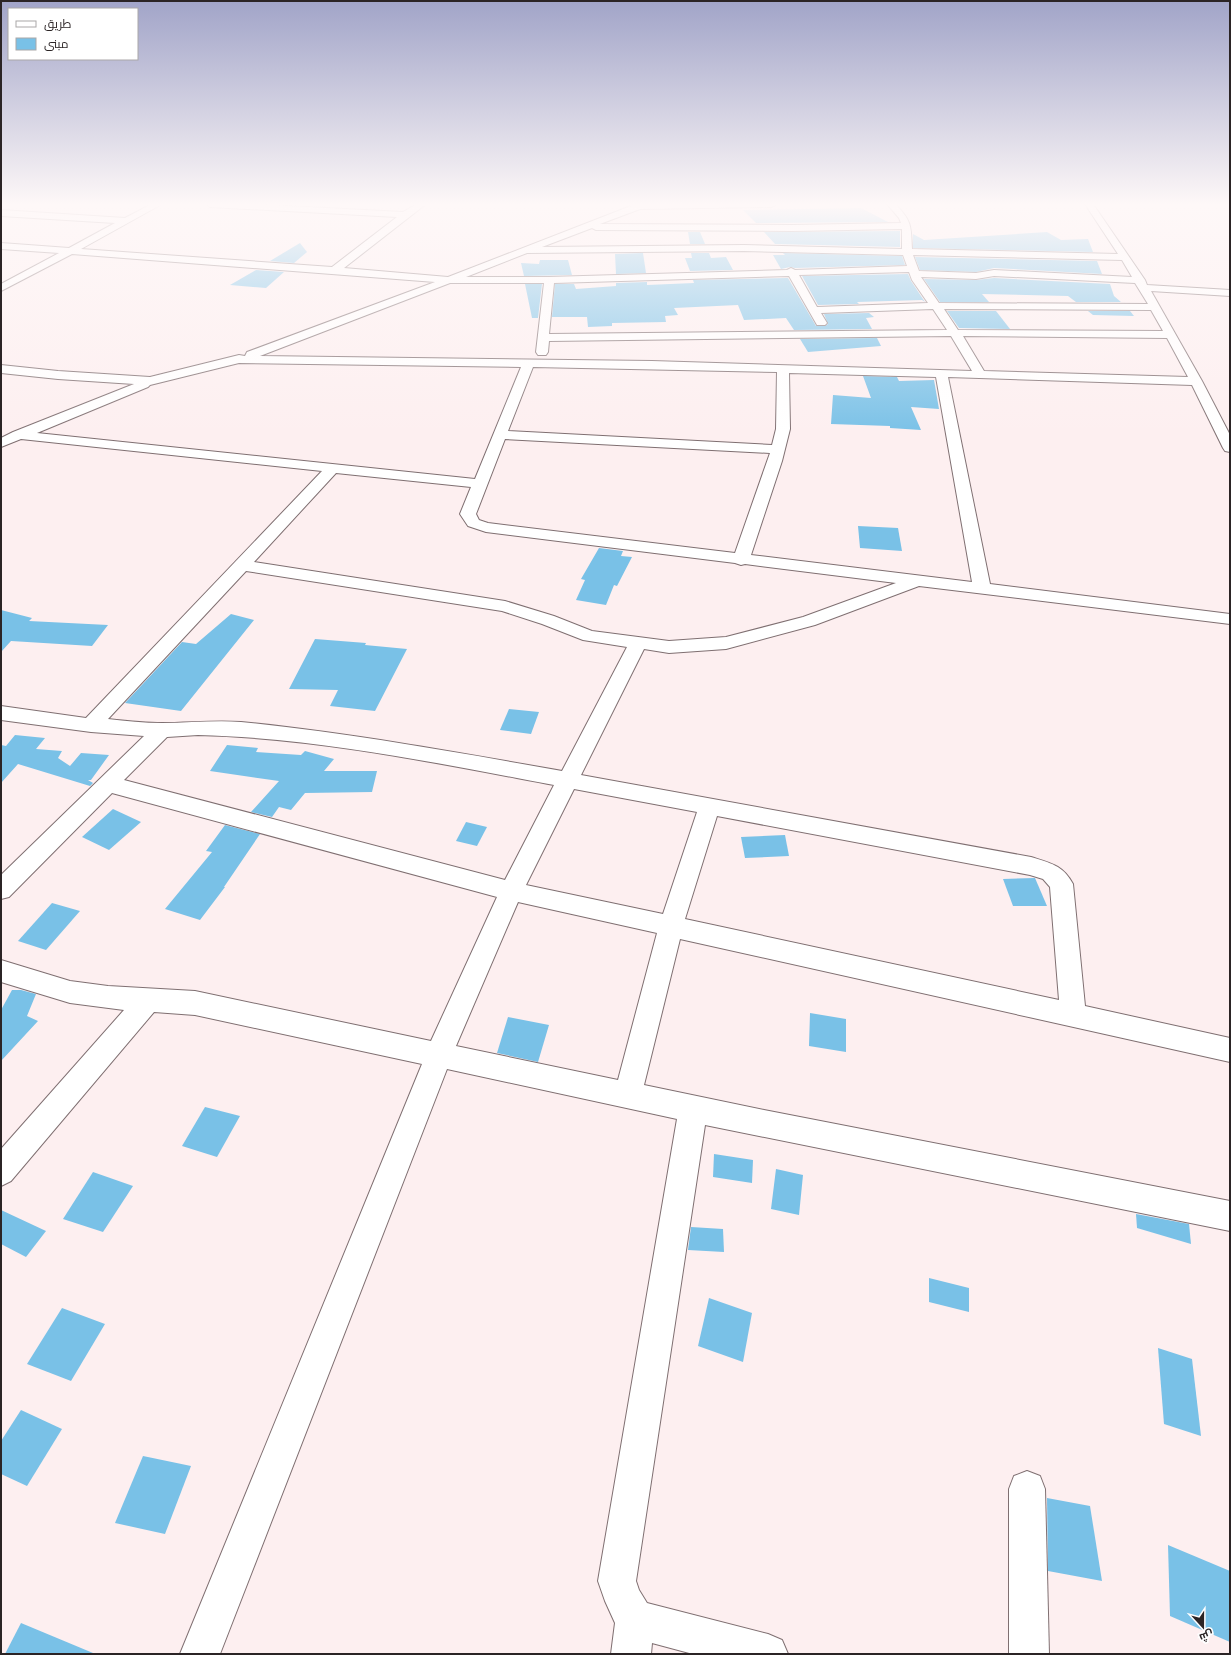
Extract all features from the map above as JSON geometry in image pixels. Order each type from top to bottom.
[{"type":"street","points":[[1,288],[13,281]]},
{"type":"street","points":[[1,443],[150,381],[239,359],[446,281]]},
{"type":"street","points":[[541,364],[549,281]]},
{"type":"street","points":[[797,281],[828,334]]},
{"type":"street","points":[[920,281],[955,333],[980,374]]},
{"type":"street","points":[[1105,281],[1230,292]]},
{"type":"street","points":[[1140,281],[1196,381],[1230,448]]},
{"type":"street","points":[[814,310],[936,306],[1155,306]]},
{"type":"street","points":[[544,338],[955,333],[1170,335]]},
{"type":"street","points":[[239,359],[783,369],[1196,381]]},
{"type":"street","points":[[528,364],[468,514],[473,523],[486,527],[741,560],[1230,619]]},
{"type":"street","points":[[1,369],[58,375],[150,381]]},
{"type":"street","points":[[741,560],[775,461],[783,429],[783,369]]},
{"type":"street","points":[[941,373],[982,588]]},
{"type":"street","points":[[18,435],[480,484]]},
{"type":"street","points":[[499,435],[778,449]]},
{"type":"street","points":[[91,725],[332,469]]},
{"type":"street","points":[[241,565],[505,606],[589,636],[669,647],[726,643],[809,621],[917,581]]},
{"type":"street","points":[[200,1654],[439,1054],[511,891],[638,643]]},
{"type":"street","points":[[1,713],[91,725],[162,730],[198,728],[239,729],[332,740],[437,756],[1031,866],[1051,873],[1061,884],[1073,1015]]},
{"type":"street","points":[[1,890],[162,730]]},
{"type":"street","points":[[109,784],[511,891],[1230,1050]]},
{"type":"street","points":[[628,1095],[671,926],[709,807]]},
{"type":"street","points":[[1,971],[70,992],[108,997],[195,1003],[693,1109],[1230,1216]]},
{"type":"street","points":[[1,1171],[149,999]]},
{"type":"street","points":[[693,1109],[617,1581],[624,1601],[633,1637],[768,1654]]},
{"type":"street","points":[[1027,1489],[1029,1654]]},
{"type":"building","points":[[237,281],[274,281],[266,288],[230,285]]},
{"type":"building","points":[[693,281],[790,281],[816,326],[825,326],[828,324],[824,314],[869,313],[874,317],[866,318],[872,329],[794,330],[786,318],[744,320],[738,305],[674,308],[678,315],[665,316],[666,322],[612,323],[612,326],[588,327],[587,317],[552,317],[555,284],[574,284],[576,289],[616,286],[616,283],[647,282],[647,285],[694,283]]},
{"type":"building","points":[[805,281],[911,281],[925,302],[922,300],[818,305]]},
{"type":"building","points":[[926,281],[1057,281],[1110,284],[1114,296],[1121,302],[1076,302],[1068,296],[982,294],[989,302],[940,302]]},
{"type":"building","points":[[525,284],[542,284],[538,318],[532,318]]},
{"type":"building","points":[[947,311],[996,311],[1010,329],[959,328]]},
{"type":"building","points":[[1088,311],[1130,311],[1134,316],[1093,315]]},
{"type":"building","points":[[877,338],[881,346],[808,352],[800,339]]},
{"type":"building","points":[[863,376],[897,377],[899,381],[934,380],[939,409],[911,407],[921,430],[890,428],[890,426],[831,424],[833,395],[871,398]]},
{"type":"building","points":[[858,526],[898,528],[902,551],[860,548]]},
{"type":"building","points":[[599,548],[623,551],[621,556],[632,557],[617,586],[614,585],[606,605],[576,600],[585,580],[581,579]]},
{"type":"building","points":[[1,610],[32,618],[29,621],[108,625],[92,646],[11,641],[1,652]]},
{"type":"building","points":[[231,614],[254,620],[181,711],[125,703],[182,642],[196,644]]},
{"type":"building","points":[[315,639],[366,643],[365,645],[407,649],[375,711],[330,706],[338,690],[289,689]]},
{"type":"building","points":[[509,709],[539,712],[531,734],[500,730]]},
{"type":"building","points":[[15,735],[45,738],[36,749],[62,751],[58,758],[70,766],[81,753],[109,755],[91,780],[88,780],[93,783],[90,786],[18,764],[1,783],[1,745],[6,746]]},
{"type":"building","points":[[227,745],[258,748],[256,752],[301,755],[305,751],[334,759],[324,771],[377,771],[372,792],[305,793],[291,810],[279,807],[272,817],[251,812],[279,781],[210,771]]},
{"type":"building","points":[[113,809],[141,822],[109,850],[82,837]]},
{"type":"building","points":[[466,822],[487,827],[477,846],[456,841]]},
{"type":"building","points":[[225,825],[260,834],[225,887],[200,920],[165,909],[212,852],[206,851]]},
{"type":"building","points":[[785,835],[789,856],[745,858],[741,837]]},
{"type":"building","points":[[1035,878],[1047,906],[1013,906],[1003,879]]},
{"type":"building","points":[[52,903],[80,911],[46,950],[18,941]]},
{"type":"building","points":[[12,990],[21,990],[36,994],[27,1016],[38,1021],[1,1061],[1,1010]]},
{"type":"building","points":[[810,1013],[846,1019],[846,1052],[809,1046]]},
{"type":"building","points":[[508,1017],[549,1025],[538,1062],[497,1053]]},
{"type":"building","points":[[205,1107],[240,1116],[217,1157],[182,1146]]},
{"type":"building","points":[[714,1154],[753,1160],[752,1183],[713,1177]]},
{"type":"building","points":[[776,1169],[803,1175],[799,1215],[771,1209]]},
{"type":"building","points":[[93,1172],[133,1186],[103,1232],[63,1219]]},
{"type":"building","points":[[1,1210],[46,1231],[26,1257],[1,1244]]},
{"type":"building","points":[[1136,1214],[1189,1224],[1191,1244],[1137,1228]]},
{"type":"building","points":[[691,1227],[723,1229],[724,1252],[688,1250]]},
{"type":"building","points":[[929,1278],[969,1288],[969,1312],[929,1302]]},
{"type":"building","points":[[709,1298],[752,1313],[743,1362],[698,1346]]},
{"type":"building","points":[[62,1308],[105,1324],[71,1381],[27,1364]]},
{"type":"building","points":[[1158,1348],[1192,1359],[1201,1436],[1164,1424]]},
{"type":"building","points":[[21,1410],[62,1429],[27,1486],[1,1474],[1,1441]]},
{"type":"building","points":[[143,1456],[191,1466],[165,1534],[115,1523]]},
{"type":"building","points":[[1047,1498],[1090,1506],[1102,1581],[1048,1571]]},
{"type":"building","points":[[1168,1545],[1230,1571],[1230,1642],[1170,1616]]},
{"type":"building","points":[[21,1623],[93,1653],[93,1654],[5,1654]]}]
